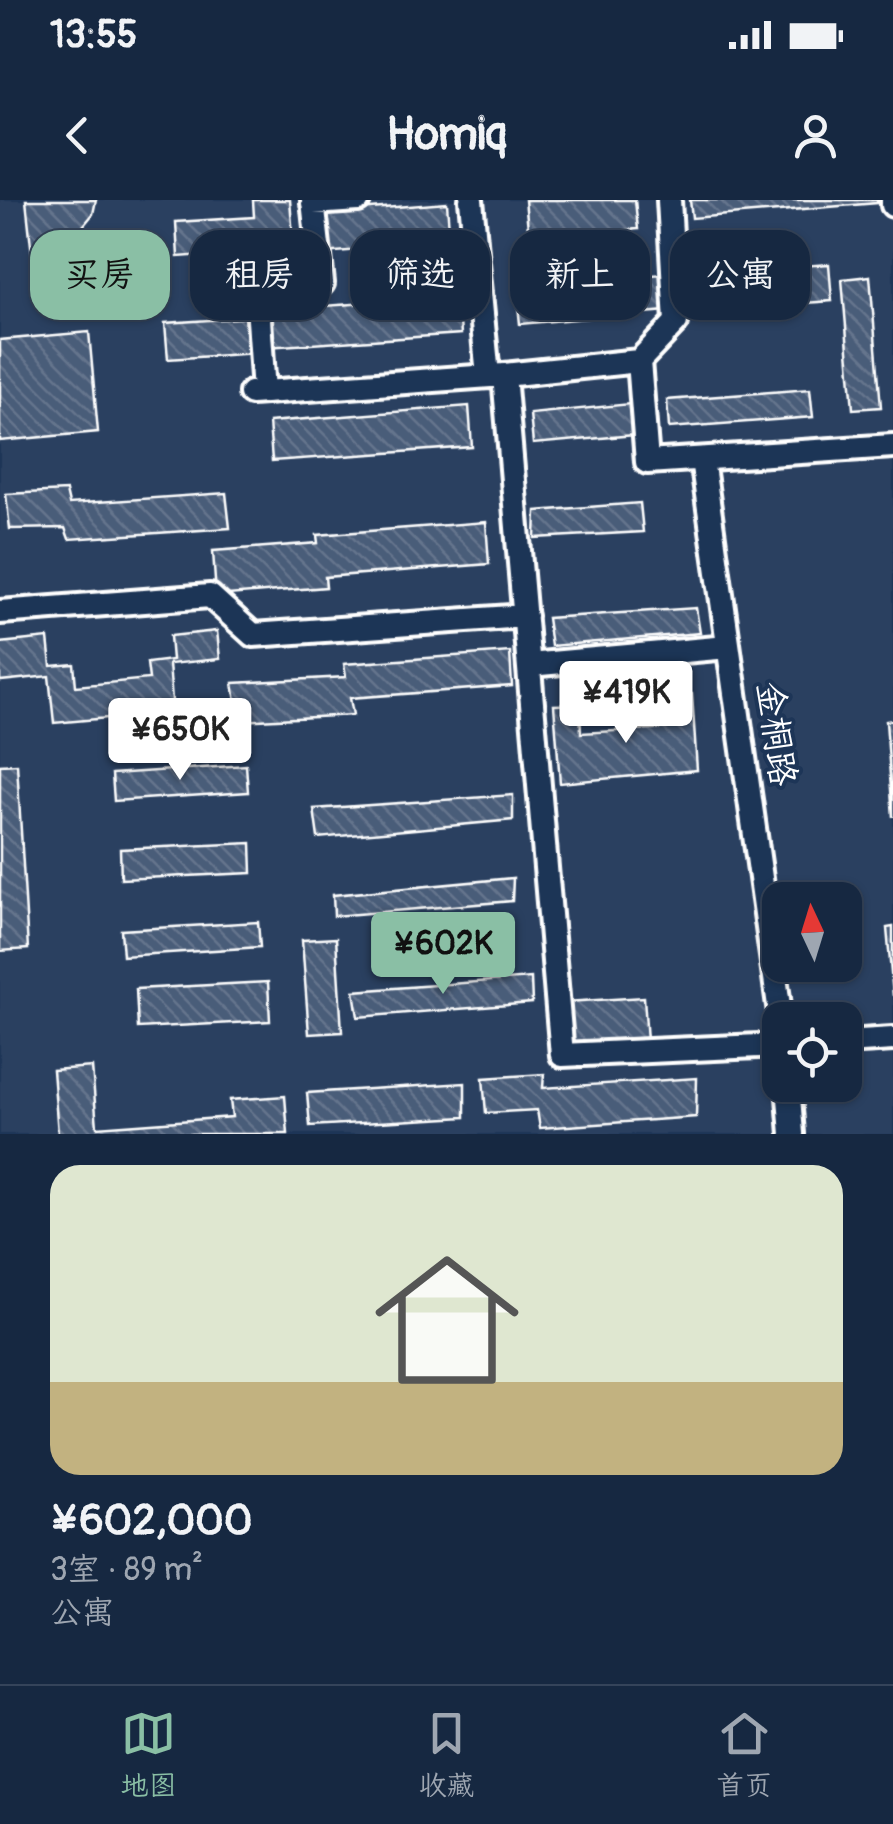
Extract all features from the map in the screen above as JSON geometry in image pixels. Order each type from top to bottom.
[{"type":"street","points":[[358,200],[313,202],[322,283],[257,290],[258,392],[496,376],[639,361],[676,322],[669,200]]},
{"type":"street","points":[[471,200],[525,616],[562,1055],[762,1045]]},
{"type":"street","points":[[639,361],[647,462],[893,446]]},
{"type":"street","name":"金桐路","points":[[702,458],[778,1002]]},
{"type":"street","points":[[0,612],[210,596],[253,636],[525,616]]},
{"type":"street","points":[[529,665],[728,647]]},
{"type":"street","points":[[862,1041],[893,1040]]},
{"type":"street","points":[[789,1102],[792,1134]]},
{"type":"shaded area","points":[[0,200],[893,200],[893,1134],[0,1134]]},
{"type":"building","points":[[26,200],[96,200],[93,214],[80,230],[30,230],[30,237]]},
{"type":"building","points":[[253,200],[290,200],[292,230],[190,230],[190,256],[178,257],[176,222],[254,217]]},
{"type":"building","points":[[525,200],[635,200],[638,229],[528,230]]},
{"type":"building","points":[[690,200],[877,200],[877,203],[692,218]]},
{"type":"building","points":[[447,203],[449,230],[350,230],[350,251],[330,252],[330,230],[321,230],[319,213]]},
{"type":"building","points":[[829,264],[832,301],[810,303],[810,265]]},
{"type":"building","points":[[663,274],[666,311],[650,312],[650,275]]},
{"type":"building","points":[[870,276],[881,407],[853,409],[842,279]]},
{"type":"building","points":[[350,304],[350,320],[460,320],[461,334],[266,347],[264,320],[330,320],[330,306]]},
{"type":"building","points":[[254,320],[256,353],[168,359],[165,323]]},
{"type":"building","points":[[520,320],[565,320],[520,324]]},
{"type":"building","points":[[89,332],[98,432],[0,441],[0,340]]},
{"type":"building","points":[[810,389],[813,417],[669,428],[667,400]]},
{"type":"building","points":[[630,404],[634,435],[533,444],[530,414]]},
{"type":"building","points":[[469,406],[472,447],[272,461],[269,422]]},
{"type":"building","points":[[66,491],[69,504],[226,493],[230,528],[69,539],[65,528],[10,529],[6,494]]},
{"type":"building","points":[[640,503],[643,532],[535,538],[536,511]]},
{"type":"building","points":[[486,522],[489,564],[325,577],[326,587],[216,596],[213,551],[318,543],[317,535]]},
{"type":"building","points":[[696,608],[700,633],[551,646],[547,618]]},
{"type":"building","points":[[217,631],[220,659],[169,664],[173,712],[54,723],[49,676],[0,681],[0,643],[48,638],[51,666],[74,664],[76,686],[149,679],[147,663],[172,660],[170,636]]},
{"type":"building","points":[[510,652],[512,686],[350,698],[353,715],[239,721],[233,683],[346,677],[344,664]]},
{"type":"building","points":[[692,694],[697,770],[560,783],[554,705],[580,704],[581,733],[667,728],[665,696]]},
{"type":"building","points":[[893,720],[893,817],[886,721]]},
{"type":"building","points":[[17,764],[28,949],[0,951],[0,765]]},
{"type":"building","points":[[246,765],[248,792],[114,801],[112,774]]},
{"type":"building","points":[[513,795],[513,820],[318,838],[314,809]]},
{"type":"building","points":[[251,843],[252,873],[121,879],[120,849]]},
{"type":"building","points":[[513,878],[512,901],[334,916],[333,895]]},
{"type":"building","points":[[258,922],[260,947],[123,956],[121,930]]},
{"type":"building","points":[[893,927],[893,996],[887,928]]},
{"type":"building","points":[[336,938],[342,1032],[309,1034],[302,940]]},
{"type":"building","points":[[531,978],[532,1003],[358,1017],[354,991]]},
{"type":"building","points":[[268,982],[270,1021],[138,1028],[136,989]]},
{"type":"building","points":[[644,997],[647,1041],[566,1046],[566,1002]]},
{"type":"building","points":[[92,1067],[97,1127],[232,1117],[230,1100],[285,1096],[288,1134],[58,1134],[53,1070]]},
{"type":"building","points":[[544,1074],[543,1088],[697,1078],[696,1117],[540,1128],[537,1110],[486,1113],[483,1078]]},
{"type":"building","points":[[465,1083],[465,1117],[310,1126],[307,1093]]}]
